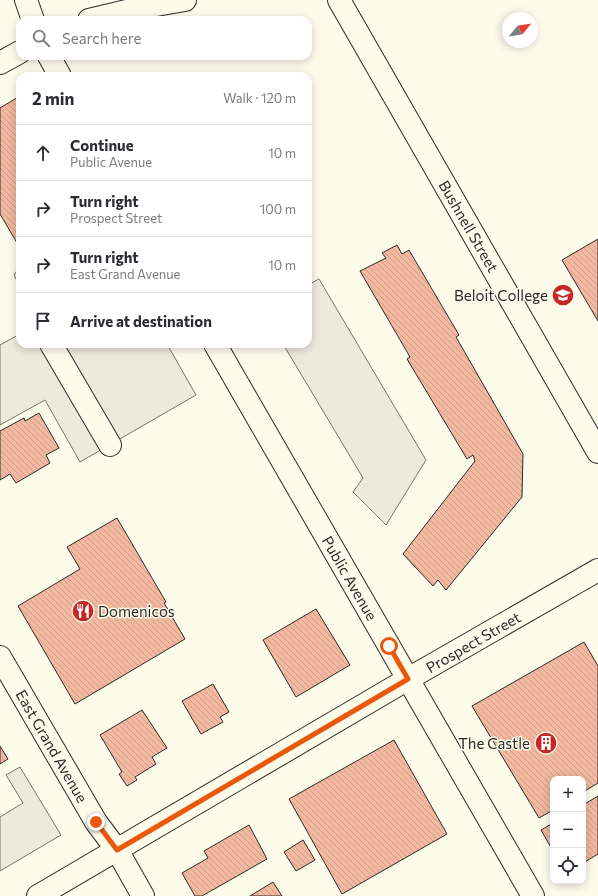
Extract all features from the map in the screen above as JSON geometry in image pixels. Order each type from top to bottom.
[{"type":"street","points":[[26,0],[32,16]]},
{"type":"street","points":[[106,16],[139,8],[185,0]]},
{"type":"street","name":"Bushnell Street","points":[[339,0],[598,452]]},
{"type":"street","points":[[0,63],[16,54]]},
{"type":"street","points":[[51,60],[58,72]]},
{"type":"street","points":[[53,348],[110,445]]},
{"type":"street","name":"Public Avenue","points":[[217,348],[533,896]]},
{"type":"street","name":"Prospect Street","points":[[38,896],[408,679],[598,570]]},
{"type":"street","name":"East Grand Avenue","points":[[0,657],[96,822],[117,850],[143,896]]},
{"type":"shaded area","points":[[319,279],[426,460],[386,525],[353,492],[363,478],[285,348],[312,348],[312,283]]},
{"type":"shaded area","points":[[16,336],[16,348],[169,348],[196,395],[80,462],[45,400],[0,425],[0,345]]},
{"type":"shaded area","points":[[20,767],[61,835],[0,871],[0,817],[23,803],[6,775]]},
{"type":"building","points":[[16,98],[16,241],[0,214],[0,108]]},
{"type":"building","points":[[598,239],[598,321],[562,260]]},
{"type":"building","points":[[397,245],[402,254],[409,250],[459,335],[456,337],[523,454],[522,497],[446,590],[438,580],[433,586],[403,554],[475,461],[473,455],[467,459],[407,359],[410,357],[360,271],[386,258],[382,253]]},
{"type":"building","points":[[39,413],[59,448],[46,455],[50,463],[16,483],[10,474],[0,480],[0,431],[24,418],[25,421]]},
{"type":"building","points":[[117,518],[166,602],[164,603],[185,639],[75,704],[18,606],[80,569],[67,547]]},
{"type":"building","points":[[316,609],[350,665],[296,697],[263,640]]},
{"type":"building","name":"The Castle","points":[[584,642],[598,666],[598,783],[586,790],[586,776],[550,776],[550,812],[539,818],[472,706]]},
{"type":"building","points":[[213,684],[229,712],[220,717],[223,722],[201,734],[182,701]]},
{"type":"building","points":[[142,710],[167,748],[152,757],[156,764],[135,777],[137,780],[127,786],[119,774],[122,772],[100,735]]},
{"type":"building","points":[[394,740],[447,834],[342,894],[289,799]]},
{"type":"building","points":[[0,746],[8,759],[0,764]]},
{"type":"building","points":[[598,796],[598,854],[586,861],[586,812],[586,803]]},
{"type":"building","points":[[249,825],[267,859],[202,896],[195,896],[182,873],[208,858],[204,851]]},
{"type":"building","points":[[550,825],[550,846],[541,830]]},
{"type":"building","points":[[303,840],[315,860],[296,871],[284,852]]},
{"type":"building","points":[[273,882],[282,896],[250,896]]},
{"type":"place","name":"Beloit College","points":[[563,295]]},
{"type":"place","name":"Domenicos","points":[[83,611]]},
{"type":"place","name":"The Castle","points":[[546,743]]},
{"type":"route","points":[[96,822],[117,850],[408,679],[389,646]]}]
